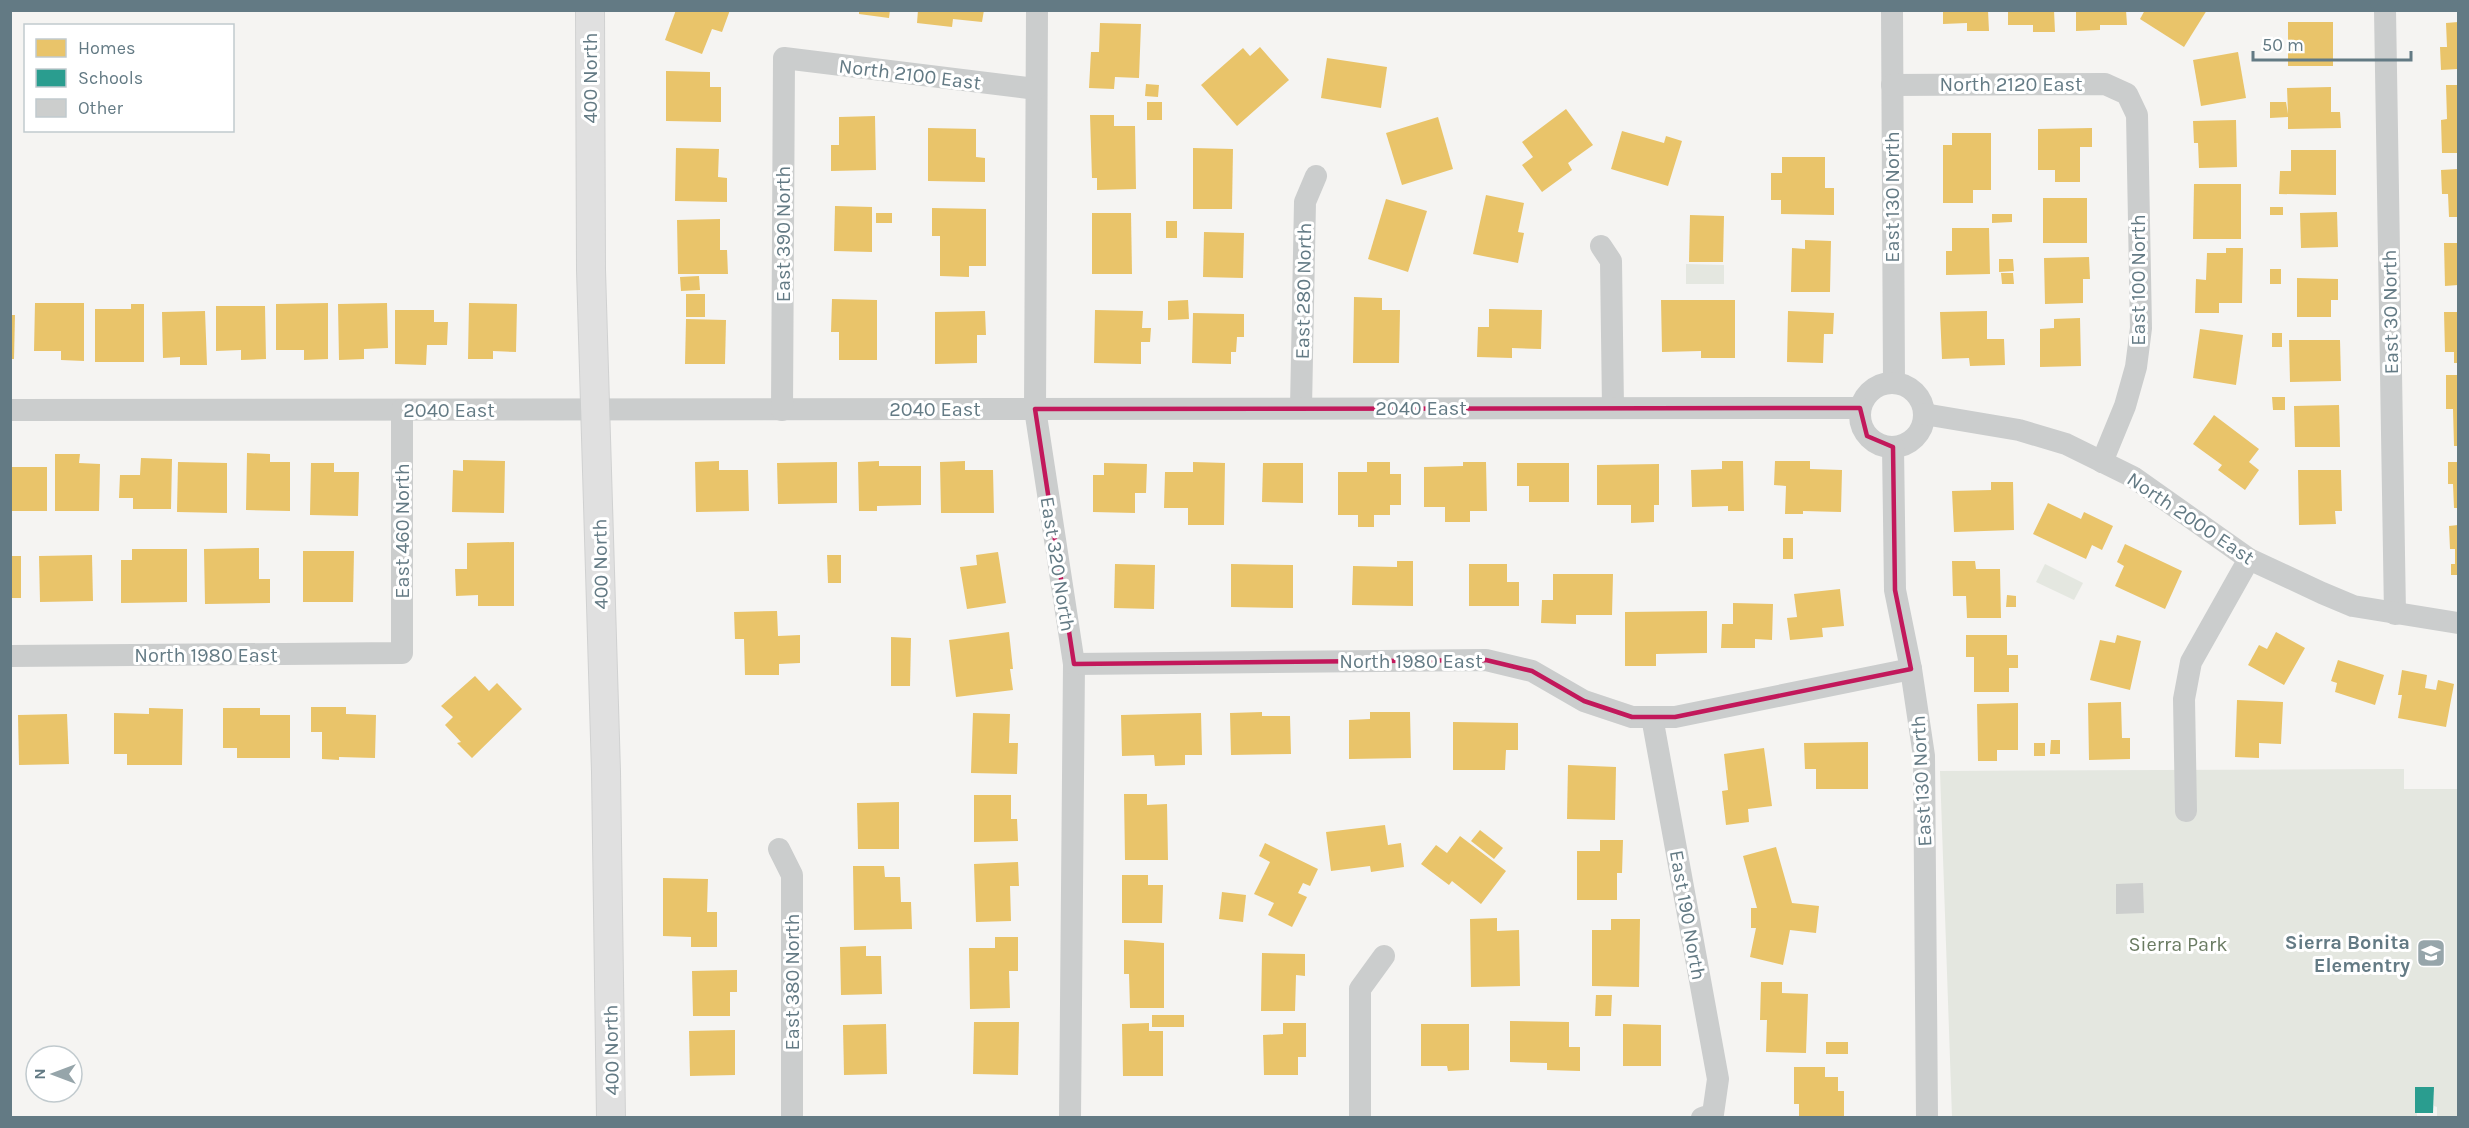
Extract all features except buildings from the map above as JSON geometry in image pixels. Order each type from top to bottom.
[{"type":"main road","name":"400 North","points":[[590,10],[591,270],[597,410],[611,1118]]},
{"type":"street","name":"East 320 North","points":[[1036,10],[1035,409],[1074,664],[1070,1118]]},
{"type":"street","name":"East 130 North","points":[[1892,10],[1893,383]]},
{"type":"street","name":"East 30 North","points":[[2385,10],[2395,614]]},
{"type":"street","name":"North 2100 East","points":[[784,58],[1036,89]]},
{"type":"street","name":"East 390 North","points":[[782,410],[784,58]]},
{"type":"street","name":"North 2120 East","points":[[1892,85],[2105,84],[2127,94]]},
{"type":"street","name":"East 100 North","points":[[2102,462],[2125,406],[2136,368],[2141,328],[2137,115],[2127,94]]},
{"type":"street","name":"East 280 North","points":[[1301,408],[1305,202],[1316,176]]},
{"type":"street","points":[[1601,246],[1611,261],[1613,408]]},
{"type":"street","points":[[1893,383],[1911,389],[1918,396],[1923,414],[1918,433],[1903,445],[1893,447],[1883,446],[1867,435],[1862,427],[1860,408],[1869,392],[1876,387],[1893,383]]},
{"type":"street","name":"2040 East","points":[[10,410],[1860,408]]},
{"type":"street","name":"East 460 North","points":[[402,410],[402,653]]},
{"type":"street","name":"North 2000 East","points":[[1923,414],[2019,430],[2066,444],[2133,477],[2249,559],[2353,606],[2458,623]]},
{"type":"street","name":"East 130 North","points":[[1893,447],[1895,590],[1911,669],[1923,756],[1927,1118]]},
{"type":"street","points":[[2186,811],[2184,699],[2191,662],[2249,559]]},
{"type":"street","name":"North 1980 East","points":[[10,656],[402,653]]},
{"type":"street","name":"North 1980 East","points":[[1074,664],[1486,660],[1532,671],[1584,701],[1632,717],[1675,717],[1911,669]]},
{"type":"street","name":"East 190 North","points":[[1652,717],[1718,1079],[1707,1116]]},
{"type":"street","name":"East 380 North","points":[[779,849],[792,876],[792,1118]]},
{"type":"street","points":[[1360,1118],[1360,989],[1384,956]]},
{"type":"highlighted area","points":[[1860,408],[1867,436],[1893,447],[1895,590],[1911,669],[1675,717],[1632,717],[1584,701],[1532,671],[1486,660],[1074,664],[1035,409]]},
{"type":"green space","points":[[1686,264],[1724,265],[1724,284],[1686,284]]},
{"type":"green space","points":[[2045,564],[2083,583],[2074,600],[2036,582]]},
{"type":"green space","name":"Sierra Park","points":[[2404,769],[2404,789],[2458,789],[2458,1117],[2437,1117],[2437,1107],[2434,1106],[2434,1088],[2417,1113],[2417,1117],[1952,1117],[1940,771]]},
{"type":"place","name":"Sierra Bonita Elementry","points":[[2431,953]]}]
